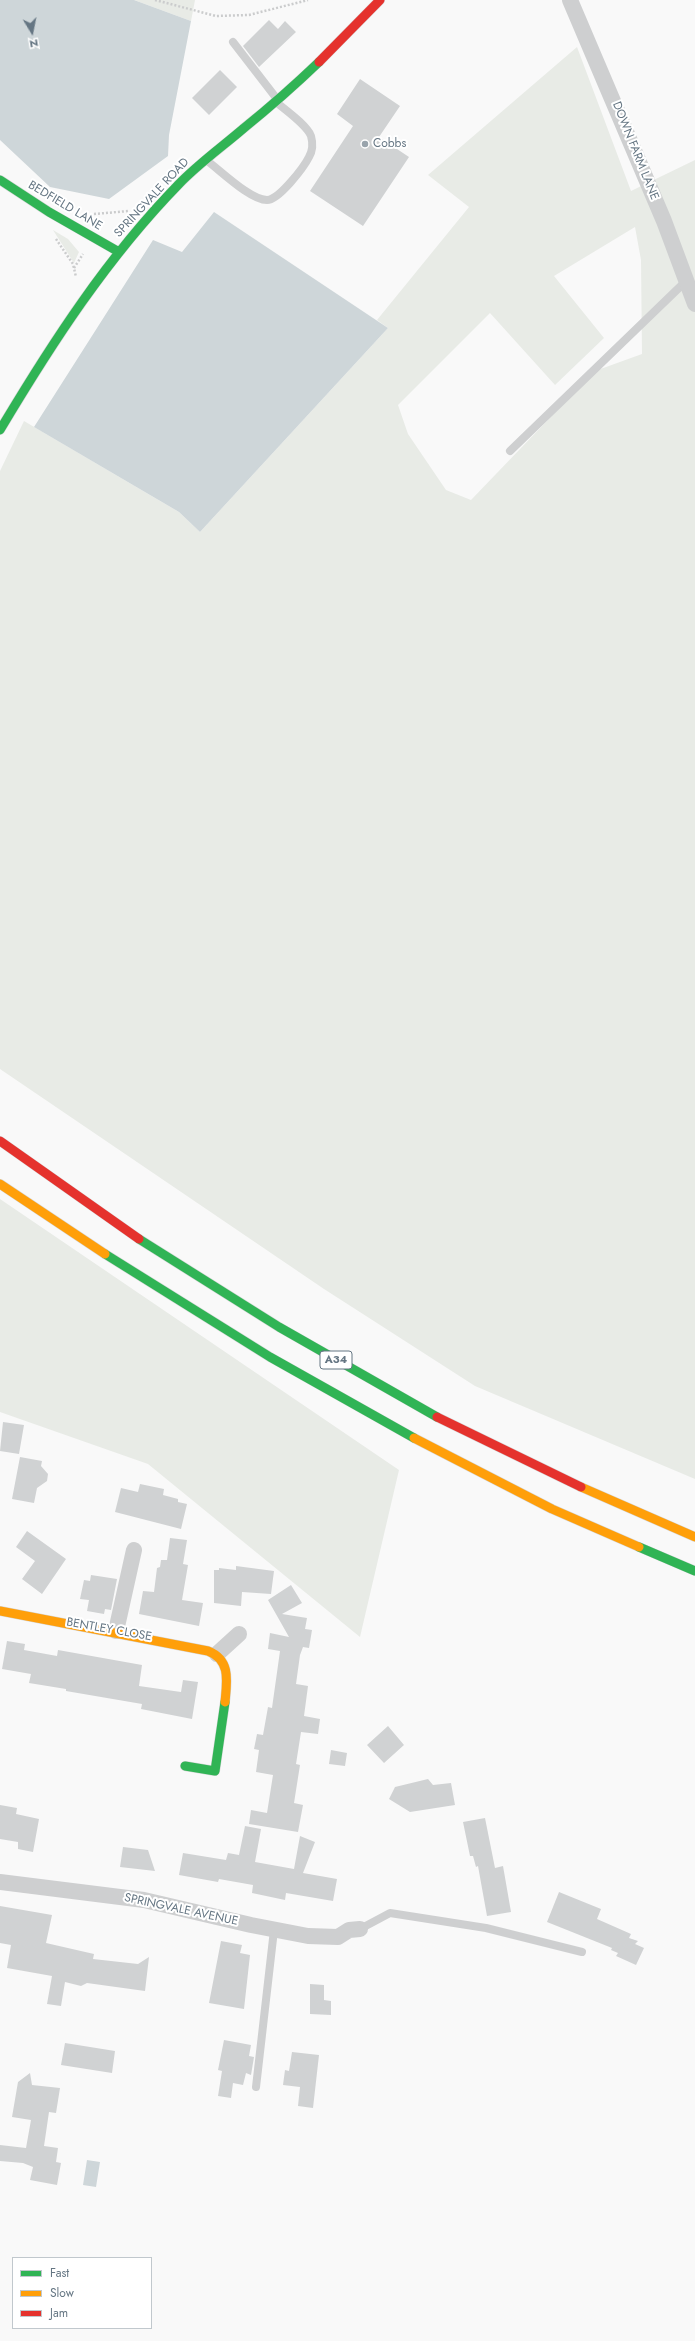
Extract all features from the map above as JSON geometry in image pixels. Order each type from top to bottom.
[{"type":"main road","name":"SPRINGVALE ROAD","points":[[0,430],[35,371],[69,319],[118,252],[177,187],[205,160],[290,89],[380,0]]},
{"type":"main road","name":"BEDFIELD LANE","points":[[0,180],[64,221],[118,252]]},
{"type":"main road","name":"A34","points":[[0,1141],[75,1197],[159,1253],[271,1322],[410,1403],[586,1489],[695,1537]]},
{"type":"main road","name":"A34","points":[[0,1184],[135,1275],[282,1365],[392,1427],[553,1509],[695,1571]]},
{"type":"main road","name":"BENTLEY CLOSE","points":[[0,1611],[116,1631],[201,1648],[217,1654]]},
{"type":"main road","points":[[185,1766],[215,1770],[220,1745],[226,1665],[217,1654]]},
{"type":"street","name":"DOWN FARM LANE","points":[[570,0],[664,221],[685,282],[695,304]]},
{"type":"street","points":[[116,1631],[134,1550]]},
{"type":"street","points":[[217,1654],[239,1634]]},
{"type":"street","name":"SPRINGVALE AVENUE","points":[[0,1882],[144,1900],[274,1930],[308,1936],[338,1937],[349,1930],[360,1928]]},
{"type":"lane","points":[[205,160],[252,194],[266,200],[274,198],[283,190],[309,157],[313,146],[311,135],[276,100],[233,42]]},
{"type":"lane","points":[[510,451],[685,282]]},
{"type":"lane","points":[[360,1928],[390,1914],[486,1928],[582,1952]]},
{"type":"lane","points":[[256,2087],[274,1930]]},
{"type":"path","points":[[155,0],[216,16],[249,14],[308,0]]},
{"type":"path","points":[[64,221],[87,214],[132,210]]},
{"type":"path","points":[[52,232],[73,264],[77,282]]},
{"type":"shaded area","points":[[0,0],[134,0],[191,21],[169,135],[168,156],[109,199],[50,187],[0,140]]},
{"type":"shaded area","points":[[134,0],[195,0],[191,21]]},
{"type":"shaded area","points":[[577,47],[631,191],[695,160],[695,1479],[475,1386],[324,1289],[0,1069],[0,471],[24,421],[179,512],[200,532],[388,328],[377,320],[469,207],[428,175]],"holes":[[[635,227],[641,260],[642,354],[595,371],[471,500],[446,490],[408,434],[398,405],[490,313],[555,385],[604,338],[554,276]]]},
{"type":"shaded area","points":[[214,212],[388,328],[200,532],[179,512],[34,427],[153,240],[182,252]]},
{"type":"shaded area","points":[[53,230],[68,239],[79,252],[74,263]]},
{"type":"shaded area","points":[[0,1199],[399,1470],[360,1637],[148,1464],[0,1412]]},
{"type":"shaded area","points":[[87,2160],[100,2162],[96,2187],[83,2185]]},
{"type":"building","points":[[269,20],[278,29],[285,21],[296,32],[259,67],[243,46]]},
{"type":"building","points":[[220,70],[237,87],[209,115],[192,98]]},
{"type":"building","name":"Cobbs","points":[[360,79],[400,106],[379,137],[409,157],[363,226],[310,191],[353,126],[337,114]]},
{"type":"building","points":[[3,1422],[24,1425],[19,1454],[0,1451]]},
{"type":"building","points":[[20,1457],[42,1461],[41,1466],[48,1474],[47,1481],[37,1488],[34,1503],[12,1499]]},
{"type":"building","points":[[140,1484],[164,1489],[163,1495],[178,1499],[178,1502],[187,1504],[181,1529],[115,1512],[121,1488],[138,1492]]},
{"type":"building","points":[[27,1531],[66,1559],[42,1594],[22,1579],[35,1561],[16,1547]]},
{"type":"building","points":[[170,1538],[187,1540],[183,1564],[188,1565],[182,1600],[203,1603],[199,1626],[139,1614],[143,1591],[154,1592],[157,1568],[160,1567],[161,1560],[167,1560]]},
{"type":"building","points":[[236,1566],[274,1571],[271,1594],[242,1592],[241,1606],[214,1603],[214,1570],[219,1570],[219,1568],[236,1570]]},
{"type":"building","points":[[91,1575],[117,1579],[111,1610],[105,1609],[104,1614],[87,1611],[89,1600],[80,1599],[84,1580],[90,1581]]},
{"type":"building","points":[[291,1585],[302,1603],[282,1614],[307,1618],[305,1629],[312,1630],[309,1648],[303,1647],[300,1655],[296,1684],[308,1686],[304,1716],[320,1719],[318,1734],[301,1732],[296,1764],[300,1765],[294,1803],[303,1805],[298,1832],[249,1824],[251,1810],[267,1813],[273,1775],[256,1772],[259,1750],[254,1749],[257,1734],[263,1735],[268,1707],[272,1708],[280,1651],[268,1649],[270,1633],[289,1637],[268,1600]]},
{"type":"building","points":[[7,1641],[25,1644],[24,1650],[57,1656],[58,1650],[142,1665],[139,1686],[181,1692],[183,1680],[198,1682],[192,1719],[141,1709],[142,1704],[29,1683],[31,1674],[2,1669]]},
{"type":"building","points":[[388,1726],[404,1745],[384,1763],[367,1745]]},
{"type":"building","points":[[331,1750],[347,1753],[345,1766],[329,1764]]},
{"type":"building","points":[[428,1779],[433,1785],[451,1783],[455,1805],[410,1812],[389,1799],[395,1787]]},
{"type":"building","points":[[0,1805],[17,1808],[16,1814],[39,1819],[33,1852],[18,1849],[18,1842],[0,1839]]},
{"type":"building","points":[[485,1818],[495,1868],[503,1866],[511,1912],[487,1916],[478,1866],[476,1867],[473,1856],[470,1856],[463,1822]]},
{"type":"building","points":[[245,1826],[261,1829],[255,1862],[294,1869],[300,1836],[315,1842],[303,1873],[337,1879],[333,1901],[286,1893],[285,1900],[252,1893],[253,1885],[219,1879],[218,1882],[179,1875],[183,1853],[226,1860],[228,1853],[239,1855]]},
{"type":"building","points":[[123,1847],[148,1850],[155,1871],[120,1867]]},
{"type":"building","points":[[559,1892],[601,1909],[597,1919],[631,1934],[629,1938],[638,1941],[635,1944],[644,1948],[636,1965],[616,1956],[618,1953],[611,1950],[612,1948],[547,1922]]},
{"type":"building","points":[[0,1906],[52,1915],[46,1943],[94,1954],[93,1959],[138,1964],[149,1957],[145,1991],[87,1983],[81,1986],[65,1982],[61,2006],[47,2004],[52,1976],[7,1968],[11,1945],[0,1943]]},
{"type":"building","points":[[221,1941],[242,1945],[240,1953],[250,1955],[244,2009],[209,2003]]},
{"type":"building","points":[[310,1984],[324,1985],[324,2000],[331,2001],[331,2015],[310,2014]]},
{"type":"building","points":[[224,2040],[251,2045],[249,2056],[254,2057],[251,2075],[246,2073],[243,2085],[233,2083],[231,2098],[218,2096],[222,2071],[218,2070]]},
{"type":"building","points":[[65,2043],[115,2051],[112,2073],[61,2065]]},
{"type":"building","points":[[292,2052],[319,2055],[313,2108],[298,2106],[300,2087],[283,2085],[285,2070],[289,2071]]},
{"type":"building","points":[[30,2073],[32,2085],[60,2088],[56,2113],[49,2112],[44,2146],[58,2148],[56,2162],[61,2163],[57,2185],[30,2180],[33,2167],[23,2163],[0,2161],[0,2145],[26,2148],[31,2120],[12,2117],[18,2082]]},
{"type":"traffic: fast","points":[[0,430],[60,333],[104,272],[152,213],[194,170],[273,104],[319,62]]},
{"type":"traffic: fast","points":[[0,180],[49,212],[119,252]]},
{"type":"traffic: fast","points":[[139,1239],[279,1327],[437,1417]]},
{"type":"traffic: fast","points":[[105,1254],[270,1357],[414,1438]]},
{"type":"traffic: fast","points":[[639,1547],[695,1571]]},
{"type":"traffic: fast","points":[[185,1766],[215,1771],[225,1702]]},
{"type":"traffic: slow","points":[[0,1184],[105,1254]]},
{"type":"traffic: slow","points":[[414,1438],[552,1509],[639,1547]]},
{"type":"traffic: slow","points":[[581,1487],[695,1537]]},
{"type":"traffic: slow","points":[[0,1611],[208,1651],[221,1660],[224,1666],[227,1679],[225,1702]]},
{"type":"traffic: jam","points":[[319,62],[380,0]]},
{"type":"traffic: jam","points":[[0,1141],[139,1239]]},
{"type":"traffic: jam","points":[[437,1417],[581,1487]]},
{"type":"place","name":"Cobbs","points":[[365,144]]}]
